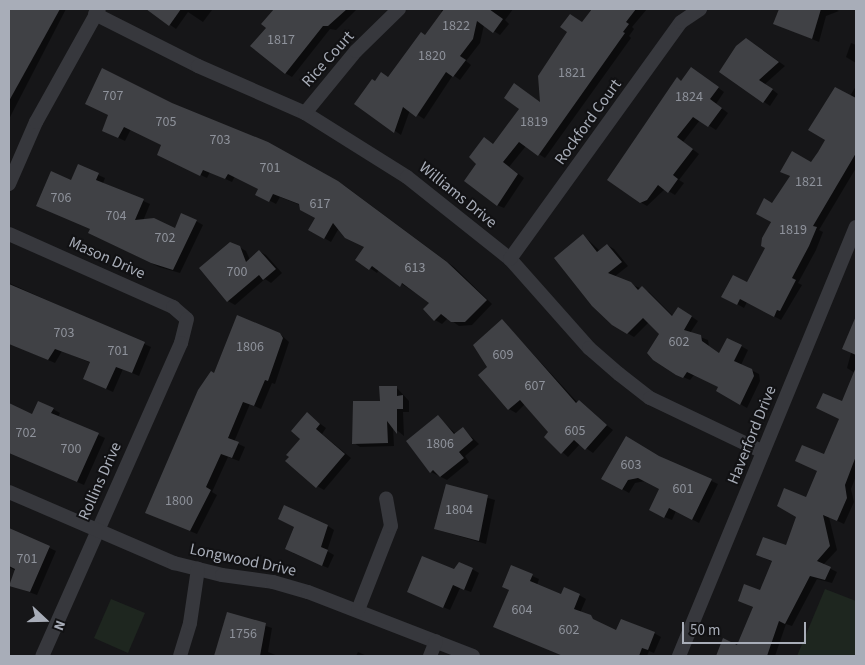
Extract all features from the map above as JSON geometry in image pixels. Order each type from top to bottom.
[{"type":"street","name":"Rice Court","points":[[306,113],[356,51],[399,9]]},
{"type":"street","name":"Rockford Court","points":[[510,259],[681,22],[700,9]]},
{"type":"street","name":"Williams Drive","points":[[97,11],[198,66],[306,113],[407,177],[510,259],[589,348],[650,398],[763,452]]},
{"type":"street","points":[[9,184],[36,122],[97,11]]},
{"type":"street","name":"Haverford Drive","points":[[679,656],[856,227]]},
{"type":"street","name":"Mason Drive","points":[[9,234],[173,307],[187,319]]},
{"type":"street","name":"Rollins Drive","points":[[42,656],[180,344],[187,319]]},
{"type":"street","name":"Longwood Drive","points":[[9,492],[174,563],[273,582],[358,610],[473,656]]},
{"type":"street","points":[[358,610],[392,526],[386,498]]},
{"type":"street","points":[[180,656],[190,622],[198,569]]},
{"type":"street","points":[[430,656],[436,641]]},
{"type":"shaded area","points":[[825,589],[856,601],[856,656],[797,656]]},
{"type":"shaded area","points":[[111,599],[145,613],[128,653],[94,638]]},
{"type":"building","points":[[9,9],[60,9],[9,101]]},
{"type":"building","points":[[146,9],[181,9],[169,26]]},
{"type":"building","points":[[274,9],[347,9],[328,26],[323,26],[285,74],[250,46],[266,28],[261,24]]},
{"type":"building","points":[[444,9],[489,9],[503,19],[493,33],[477,21],[473,39],[460,56],[466,60],[453,77],[446,72],[416,117],[403,107],[394,133],[354,104],[372,79],[375,81],[381,72],[388,77],[421,32],[425,35]]},
{"type":"building","points":[[592,9],[636,9],[626,22],[629,24],[623,32],[625,33],[538,156],[519,142],[503,162],[518,174],[497,206],[464,181],[476,164],[469,157],[484,137],[493,144],[519,109],[504,98],[514,83],[540,102],[538,76],[567,32],[560,27],[570,14],[582,22]]},
{"type":"building","points":[[779,9],[821,9],[812,39],[773,24]]},
{"type":"building","points":[[746,38],[779,62],[759,80],[773,89],[763,103],[719,72],[736,46]]},
{"type":"building","points":[[691,67],[719,87],[710,99],[722,108],[708,127],[693,117],[677,137],[693,149],[673,175],[678,179],[668,193],[658,185],[647,200],[640,203],[607,180],[677,77],[681,81]]},
{"type":"building","points":[[102,68],[172,103],[268,142],[338,181],[447,262],[487,300],[465,322],[451,322],[441,314],[434,321],[423,309],[429,303],[402,283],[400,287],[372,266],[369,270],[355,260],[364,247],[345,238],[333,223],[324,239],[308,230],[315,218],[300,210],[299,204],[273,194],[269,202],[255,195],[258,189],[228,174],[225,179],[203,170],[200,176],[157,155],[161,145],[124,127],[118,138],[102,131],[108,115],[85,104]]},
{"type":"building","points":[[835,87],[856,98],[856,153],[813,226],[817,227],[792,278],[796,280],[780,311],[777,310],[774,317],[740,299],[737,305],[721,297],[733,275],[747,282],[765,248],[761,246],[762,238],[771,222],[756,214],[764,198],[772,203],[790,176],[780,172],[792,151],[811,162],[818,152],[825,140],[808,130]]},
{"type":"building","points":[[78,164],[99,173],[96,180],[144,199],[135,220],[154,218],[175,228],[181,213],[197,220],[173,270],[151,263],[88,233],[90,229],[36,206],[51,171],[71,180]]},
{"type":"building","points":[[583,234],[597,252],[607,244],[622,262],[608,273],[631,282],[638,290],[642,286],[672,316],[678,307],[692,316],[684,330],[701,335],[702,341],[719,353],[727,338],[742,345],[734,361],[752,369],[754,376],[740,405],[716,391],[718,387],[687,372],[683,378],[653,360],[647,353],[659,334],[643,318],[627,334],[612,325],[592,306],[554,258]]},
{"type":"building","points":[[230,242],[240,246],[246,262],[259,250],[276,269],[263,280],[259,275],[227,302],[199,268]]},
{"type":"building","points":[[9,284],[145,342],[132,373],[116,367],[106,389],[83,379],[90,362],[55,349],[48,360],[9,344]]},
{"type":"building","points":[[237,315],[280,333],[283,338],[268,381],[265,380],[254,406],[243,402],[228,438],[239,442],[232,458],[221,454],[206,487],[211,490],[190,531],[145,513],[198,390],[211,371],[214,373]]},
{"type":"building","points":[[856,316],[856,355],[842,349]]},
{"type":"building","points":[[502,319],[576,403],[579,400],[607,425],[585,450],[574,440],[561,454],[544,437],[548,432],[520,400],[508,410],[478,375],[487,367],[473,345]]},
{"type":"building","points":[[856,367],[856,456],[845,485],[847,498],[837,521],[823,515],[830,546],[817,561],[831,567],[825,580],[810,576],[785,624],[779,621],[767,656],[716,656],[723,638],[737,645],[753,607],[738,601],[744,584],[760,590],[772,561],[756,555],[763,537],[786,545],[796,517],[777,506],[784,488],[806,497],[817,471],[795,461],[802,445],[824,454],[839,419],[816,408],[823,393],[842,401]]},
{"type":"building","points":[[379,386],[397,386],[397,396],[403,395],[403,409],[397,409],[397,434],[387,421],[388,443],[352,444],[353,401],[380,401]]},
{"type":"building","points":[[38,401],[54,408],[51,413],[99,433],[77,482],[9,453],[9,403],[32,414]]},
{"type":"building","points":[[307,412],[320,424],[316,429],[345,454],[316,488],[285,461],[289,457],[286,455],[300,439],[291,431]]},
{"type":"building","points":[[438,415],[454,434],[463,427],[473,440],[459,452],[464,458],[440,477],[433,470],[430,473],[406,441]]},
{"type":"building","points":[[626,436],[659,456],[712,479],[692,520],[669,508],[664,518],[649,510],[659,489],[638,478],[628,480],[622,490],[601,479]]},
{"type":"building","points":[[446,484],[488,495],[479,541],[434,529]]},
{"type":"building","points":[[284,505],[328,525],[321,547],[328,550],[322,566],[285,549],[294,527],[278,519]]},
{"type":"building","points":[[9,528],[50,546],[30,592],[9,586],[15,569],[9,566]]},
{"type":"building","points":[[422,556],[454,569],[459,562],[473,568],[464,590],[453,585],[443,608],[407,592]]},
{"type":"building","points":[[511,565],[533,574],[530,581],[561,594],[564,587],[580,594],[574,609],[591,615],[593,619],[616,630],[621,619],[655,632],[648,650],[642,648],[639,656],[563,656],[493,627],[509,590],[502,587]]},
{"type":"building","points":[[227,612],[266,623],[260,656],[214,656]]}]
